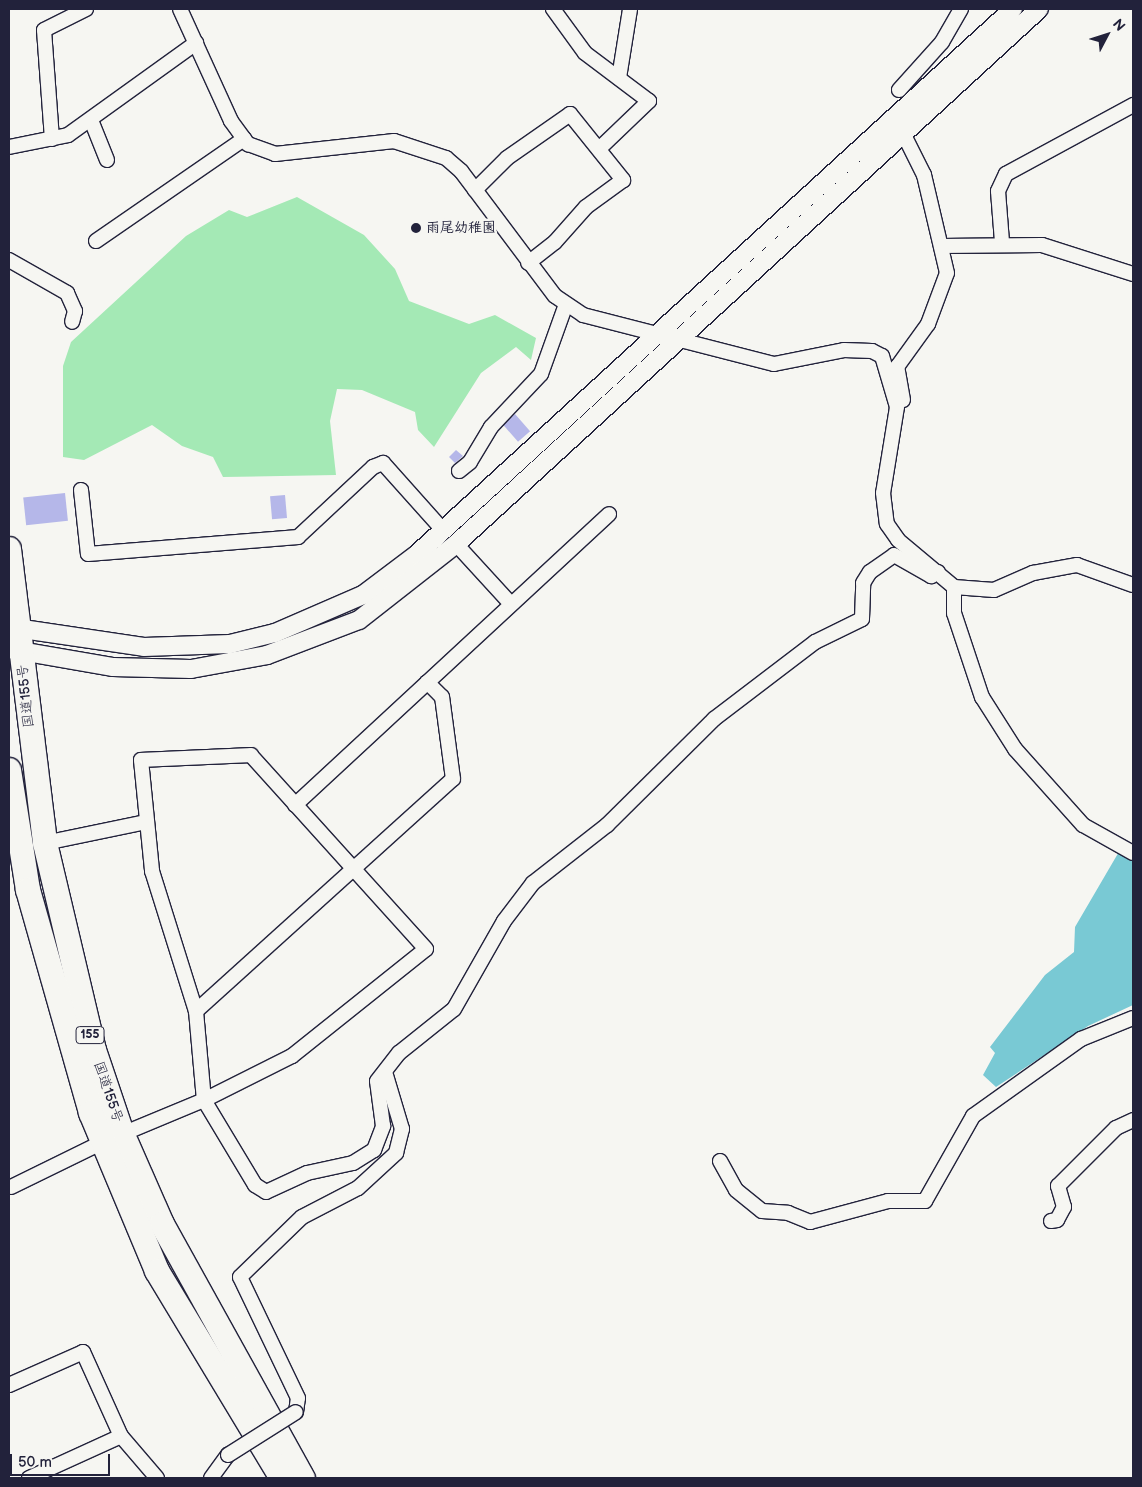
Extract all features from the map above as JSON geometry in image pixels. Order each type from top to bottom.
[{"type":"highway","name":"国道155号","points":[[9,549],[14,639],[45,843],[94,1050],[112,1137],[303,1478]]},
{"type":"highway","name":"国道155号","points":[[9,770],[28,890],[157,1271],[282,1478]]},
{"type":"street","points":[[52,139],[44,30],[86,9]]},
{"type":"street","points":[[180,9],[244,139],[275,154],[371,142],[411,144],[446,158],[475,190],[528,263],[566,304],[583,315],[683,339],[774,364],[844,350],[872,351],[882,356],[889,370],[896,420],[883,493],[887,524],[898,540],[954,587],[994,590],[1033,573],[1077,565],[1133,585]]},
{"type":"street","points":[[552,9],[585,53],[649,101],[600,149]]},
{"type":"street","points":[[619,78],[630,9]]},
{"type":"street","points":[[899,90],[942,42],[961,9]]},
{"type":"street","points":[[14,639],[144,647],[230,644],[275,633],[363,595],[443,530],[1013,9]]},
{"type":"street","points":[[14,639],[163,671],[216,667],[267,655],[359,620],[456,544],[683,339],[903,133],[1040,9]]},
{"type":"street","points":[[9,147],[52,139],[91,120],[196,43]]},
{"type":"street","points":[[1002,242],[998,191],[1006,174],[1133,105]]},
{"type":"street","points":[[475,190],[507,158],[570,114],[623,180],[586,207],[555,242],[528,263]]},
{"type":"street","points":[[91,120],[107,160]]},
{"type":"street","points":[[896,420],[904,418],[897,367],[924,331],[942,294],[947,274],[924,175],[903,133]]},
{"type":"street","points":[[96,241],[244,139]]},
{"type":"street","points":[[941,246],[1002,242],[1058,248],[1133,274]]},
{"type":"street","points":[[12,269],[67,293],[75,311],[72,322]]},
{"type":"street","points":[[459,471],[470,462],[491,427],[541,374],[566,304]]},
{"type":"street","points":[[81,490],[88,554],[298,537],[373,467],[383,463],[443,530]]},
{"type":"street","points":[[295,805],[609,514]]},
{"type":"street","points":[[456,544],[511,604]]},
{"type":"street","points":[[11,1187],[112,1137],[204,1100],[292,1056],[426,949],[251,755],[140,760],[152,871],[196,1010],[204,1100],[255,1185],[266,1192],[307,1173],[353,1163],[374,1150],[384,1126],[375,1086],[399,1053],[454,1009],[504,921],[533,883],[607,825],[714,719],[815,642],[862,619],[862,583],[870,572],[894,555],[932,576],[938,572]]},
{"type":"street","points":[[954,587],[954,613],[982,697],[1015,749],[1083,825],[1133,853]]},
{"type":"street","points":[[196,1010],[453,779],[442,697],[427,682]]},
{"type":"street","points":[[45,843],[146,822]]},
{"type":"street","points":[[720,1161],[736,1190],[762,1211],[788,1213],[810,1222],[888,1201],[925,1201],[973,1116],[1081,1040],[1133,1018]]},
{"type":"street","points":[[212,1478],[228,1455],[296,1412],[298,1398],[240,1277],[302,1217],[358,1188],[396,1153],[402,1129],[385,1072]]},
{"type":"street","points":[[1051,1221],[1058,1220],[1064,1207],[1058,1186],[1116,1128],[1133,1120]]},
{"type":"street","points":[[9,1385],[83,1352],[121,1436],[157,1478]]},
{"type":"street","points":[[30,1478],[121,1436]]},
{"type":"green space","points":[[297,197],[364,235],[395,269],[409,301],[469,324],[495,315],[536,338],[531,360],[516,347],[481,373],[434,447],[418,430],[415,412],[362,390],[337,389],[330,421],[336,475],[223,477],[213,457],[182,446],[152,425],[84,460],[63,457],[63,366],[71,342],[186,236],[229,210],[247,217]]},
{"type":"water","points":[[1120,850],[1133,861],[1133,1005],[1088,1026],[996,1087],[983,1075],[995,1053],[990,1047],[1045,975],[1074,952],[1075,927]]},
{"type":"building","points":[[515,414],[530,431],[518,442],[503,424]]},
{"type":"building","points":[[456,450],[463,456],[455,463],[449,457]]},
{"type":"building","points":[[65,493],[68,521],[26,525],[23,497]]},
{"type":"building","points":[[285,495],[287,518],[272,519],[270,496]]},
{"type":"place","name":"雨尾幼稚園","points":[[416,228]]}]
